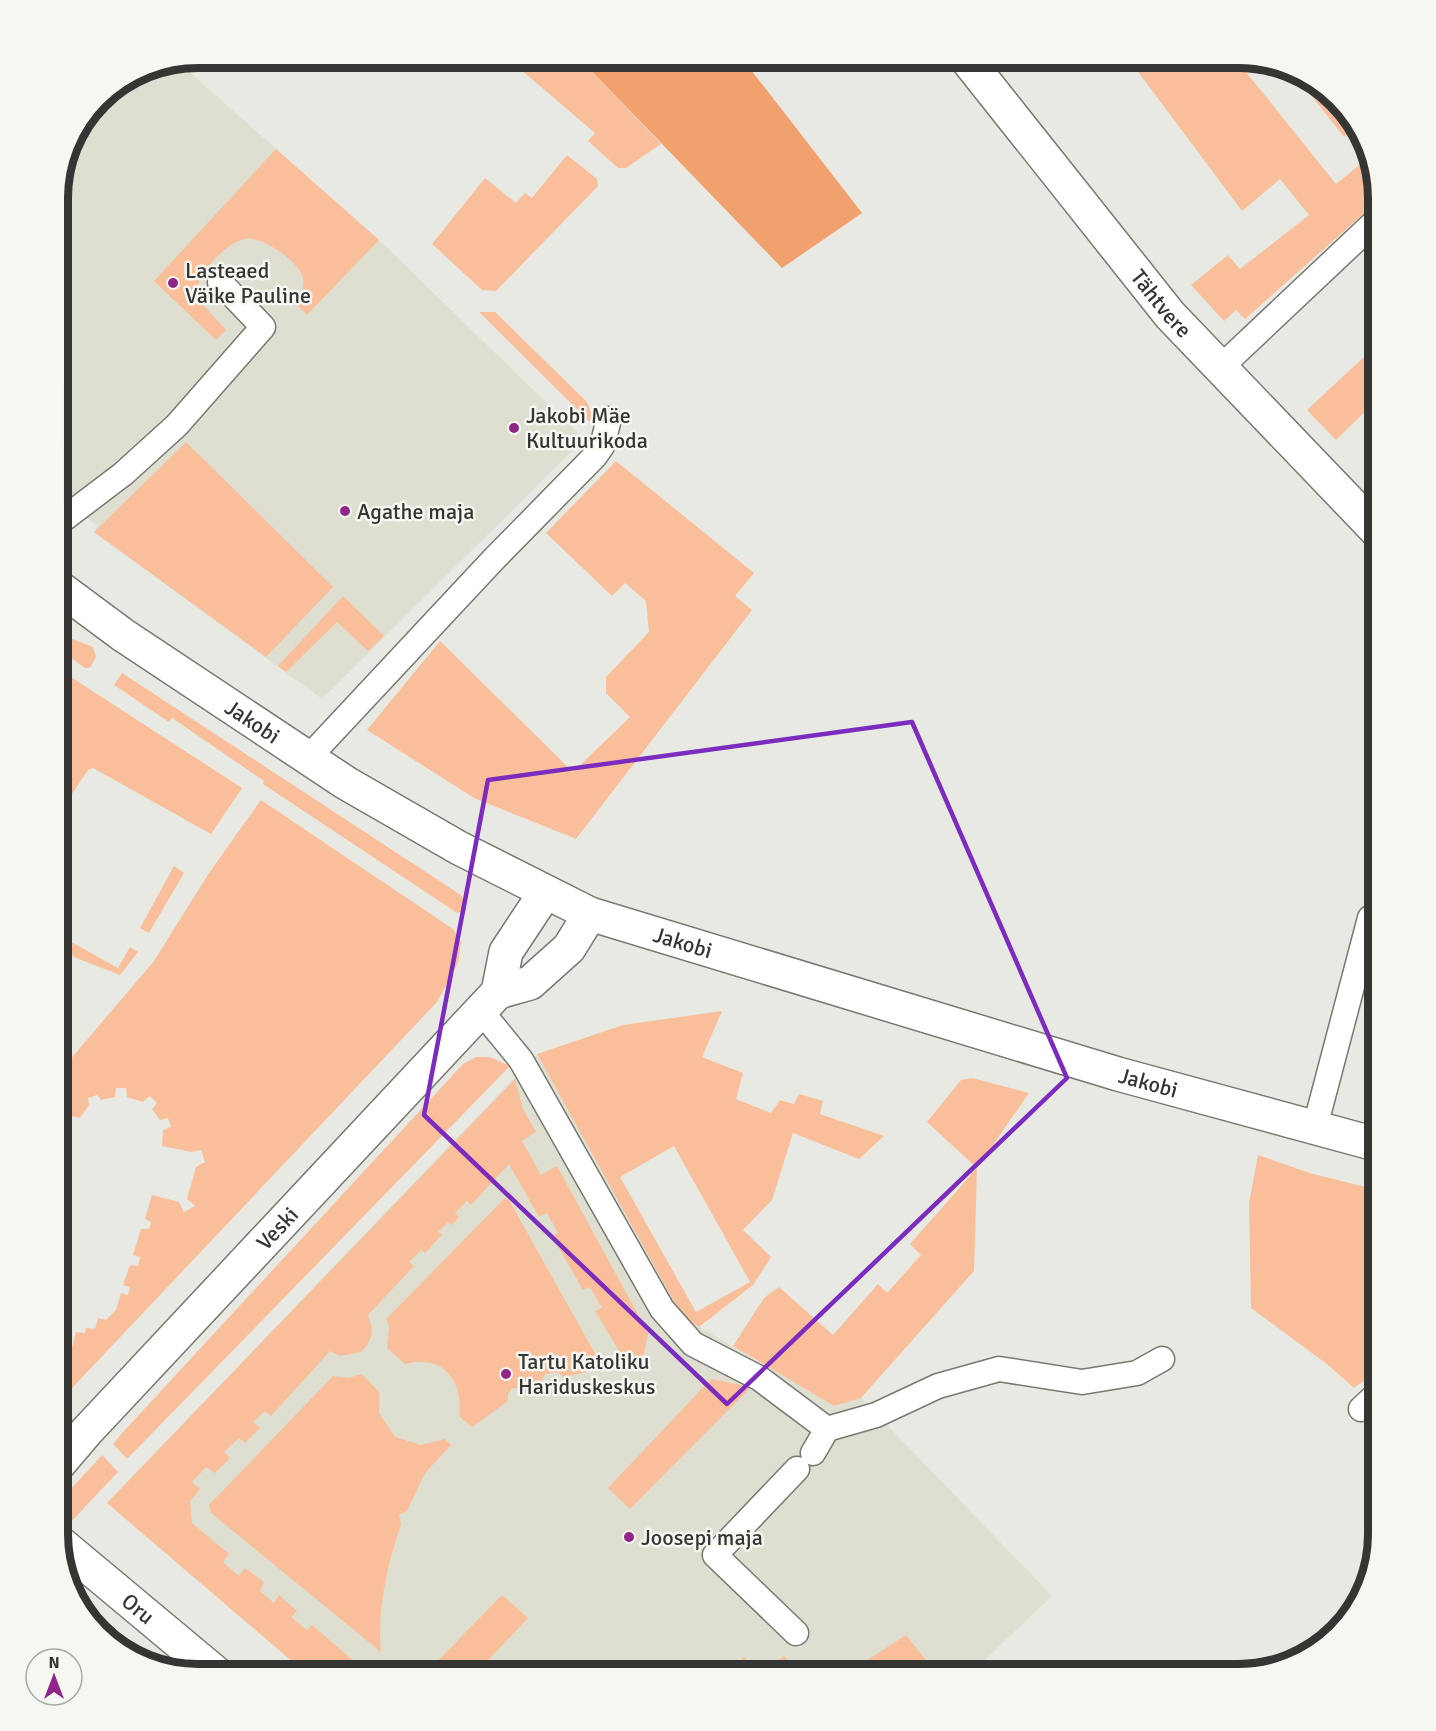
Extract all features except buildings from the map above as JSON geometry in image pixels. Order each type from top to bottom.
[{"type":"street","name":"Tähtvere","points":[[974,68],[1170,315],[1368,521]]},
{"type":"street","name":"Jakobi","points":[[68,594],[123,635],[346,783],[439,837],[590,914],[1118,1074],[1368,1142]]},
{"type":"street","points":[[489,1002],[506,952],[545,893]]},
{"type":"street","points":[[489,1002],[530,983],[569,948],[590,914]]},
{"type":"street","name":"Veski","points":[[68,1453],[97,1419],[489,1002]]},
{"type":"street","name":"Oru","points":[[69,1551],[205,1664]]},
{"type":"lane","points":[[1221,367],[1368,228]]},
{"type":"lane","points":[[68,516],[123,474],[177,425],[263,327],[220,282]]},
{"type":"lane","points":[[308,758],[485,568],[595,456],[602,446],[609,419]]},
{"type":"lane","points":[[1315,1127],[1368,929]]},
{"type":"lane","points":[[489,1002],[662,1309],[693,1344],[759,1378],[827,1429]]},
{"type":"lane","points":[[796,1633],[715,1555],[805,1461],[827,1429],[876,1415],[938,1386],[999,1369],[1082,1382],[1137,1373],[1162,1359]]},
{"type":"lane","points":[[1361,1409],[1368,1402]]},
{"type":"highlighted area","points":[[912,722],[1067,1078],[727,1404],[424,1115],[488,780]]},
{"type":"shaded area","points":[[185,68],[379,240],[584,439],[322,699],[94,532],[98,526],[68,503],[69,181],[74,156],[94,118],[125,89],[148,77],[172,70]]},
{"type":"shaded area","points":[[519,68],[588,68],[661,144],[626,168],[618,168],[588,141],[595,133]]},
{"type":"shaded area","points":[[589,68],[750,68],[862,213],[782,268]]},
{"type":"shaded area","points":[[1135,68],[1243,68],[1336,184],[1363,162],[1368,210],[1245,319],[1236,310],[1224,321],[1191,285],[1228,255],[1240,269],[1309,215],[1280,179],[1242,211]]},
{"type":"shaded area","points":[[1303,85],[1318,94],[1342,118],[1350,132],[1344,137]]},
{"type":"shaded area","points":[[276,149],[379,240],[307,315],[296,304],[303,289],[303,278],[295,265],[279,251],[260,241],[245,239],[236,242],[213,261],[201,278],[194,295],[226,330],[216,340],[154,281]]},
{"type":"shaded area","points":[[567,155],[597,179],[598,186],[496,291],[482,290],[432,244],[485,178],[516,203],[525,193],[532,198]]},
{"type":"shaded area","points":[[479,312],[495,312],[587,402],[594,420],[590,422]]},
{"type":"shaded area","points":[[1368,353],[1368,409],[1336,440],[1307,410]]},
{"type":"shaded area","points":[[186,442],[333,587],[266,657],[94,532]]},
{"type":"shaded area","points":[[616,461],[754,573],[735,596],[752,610],[576,839],[474,798],[367,730],[440,641],[573,772],[630,717],[606,693],[606,677],[649,632],[646,601],[625,583],[612,596],[546,533]]},
{"type":"shaded area","points":[[343,596],[384,636],[368,651],[337,622],[286,672],[278,666]]},
{"type":"shaded area","points":[[68,637],[93,647],[96,657],[90,668],[85,668],[68,656]]},
{"type":"shaded area","points":[[122,673],[461,895],[466,906],[457,913],[263,784],[264,781],[172,718],[169,722],[114,685]]},
{"type":"shaded area","points":[[68,675],[242,788],[211,834],[93,768],[88,770],[68,800]]},
{"type":"shaded area","points":[[261,800],[453,929],[461,942],[458,963],[437,1002],[68,1392],[68,1362],[76,1332],[85,1333],[86,1328],[95,1329],[98,1318],[106,1320],[116,1310],[121,1293],[128,1295],[130,1287],[123,1285],[130,1265],[138,1266],[140,1257],[133,1255],[141,1229],[149,1229],[151,1222],[145,1219],[152,1195],[179,1202],[184,1212],[195,1206],[187,1199],[196,1167],[205,1162],[201,1150],[191,1152],[162,1146],[163,1130],[171,1127],[168,1118],[160,1120],[152,1109],[157,1103],[150,1096],[143,1102],[127,1097],[126,1088],[116,1088],[115,1097],[101,1100],[97,1095],[88,1098],[89,1105],[80,1118],[68,1115],[68,1062],[154,961],[209,873]]},
{"type":"shaded area","points":[[174,866],[184,873],[149,933],[140,928]]},
{"type":"shaded area","points":[[68,940],[118,968],[130,947],[138,952],[120,975],[76,958],[68,953]]},
{"type":"shaded area","points":[[722,1011],[702,1057],[743,1073],[736,1099],[771,1113],[780,1100],[794,1104],[799,1094],[823,1101],[820,1114],[884,1136],[859,1159],[793,1133],[772,1200],[743,1230],[771,1257],[753,1285],[699,1327],[686,1319],[676,1305],[537,1054],[623,1025]],"holes":[[[674,1146],[750,1282],[696,1312],[620,1177]]]},
{"type":"shaded area","name":"Tartu Katoliku Hariduskeskus","points":[[537,1054],[686,1319],[834,1406],[861,1398],[1052,1596],[981,1664],[295,1664],[107,1503]]},
{"type":"shaded area","points":[[476,1057],[490,1057],[510,1066],[127,1459],[113,1444],[124,1431],[463,1064]]},
{"type":"shaded area","points":[[972,1078],[1029,1093],[977,1168],[927,1122],[961,1080]]},
{"type":"shaded area","points":[[515,1079],[523,1109],[536,1132],[522,1141],[541,1175],[557,1166],[648,1333],[644,1354],[628,1366],[595,1311],[602,1308],[590,1287],[583,1290],[552,1236],[558,1233],[547,1213],[539,1217],[509,1164],[471,1205],[467,1201],[455,1213],[459,1217],[452,1225],[448,1222],[438,1232],[442,1235],[425,1253],[421,1250],[409,1262],[414,1266],[368,1315],[371,1335],[361,1352],[340,1356],[330,1351],[271,1416],[265,1411],[253,1422],[260,1428],[245,1443],[239,1438],[224,1452],[230,1458],[215,1473],[206,1467],[192,1482],[200,1489],[190,1501],[192,1523],[229,1554],[223,1562],[239,1576],[245,1568],[264,1582],[260,1591],[274,1603],[279,1595],[297,1611],[291,1617],[307,1630],[312,1625],[357,1664],[295,1664],[107,1503]]},
{"type":"shaded area","points":[[1258,1155],[1313,1174],[1368,1188],[1368,1378],[1354,1388],[1328,1365],[1251,1308],[1249,1203]]},
{"type":"shaded area","points":[[977,1168],[974,1271],[861,1398],[834,1406],[733,1346],[764,1298],[779,1287],[833,1335],[878,1284],[887,1293],[921,1255],[910,1244]]},
{"type":"shaded area","points":[[505,1198],[509,1200],[603,1368],[564,1377],[558,1372],[545,1374],[540,1385],[524,1393],[521,1389],[512,1388],[508,1394],[508,1401],[472,1427],[459,1416],[458,1392],[448,1373],[430,1363],[405,1364],[387,1348],[389,1326],[386,1319]]},
{"type":"shaded area","points":[[362,1374],[379,1392],[379,1413],[395,1437],[421,1445],[445,1439],[451,1445],[425,1473],[407,1511],[399,1515],[401,1524],[387,1572],[382,1603],[381,1652],[211,1513],[209,1505],[333,1376],[348,1378]]},
{"type":"shaded area","points":[[711,1379],[751,1387],[630,1509],[608,1488]]},
{"type":"shaded area","points":[[102,1455],[118,1472],[68,1525],[68,1492]]},
{"type":"shaded area","points":[[502,1595],[528,1618],[484,1664],[435,1664]]},
{"type":"shaded area","points":[[906,1635],[929,1664],[861,1664]]},
{"type":"shaded area","points":[[784,1656],[791,1664],[773,1664]]},
{"type":"shaded area","points":[[744,1657],[751,1664],[737,1664]]},
{"type":"place","name":"Lasteaed Väike Pauline","points":[[173,283]]},
{"type":"place","name":"Jakobi Mäe Kultuurikoda","points":[[514,428]]},
{"type":"place","name":"Agathe maja","points":[[345,511]]},
{"type":"place","name":"Tartu Katoliku Hariduskeskus","points":[[506,1374]]},
{"type":"place","name":"Joosepi maja","points":[[629,1537]]}]
